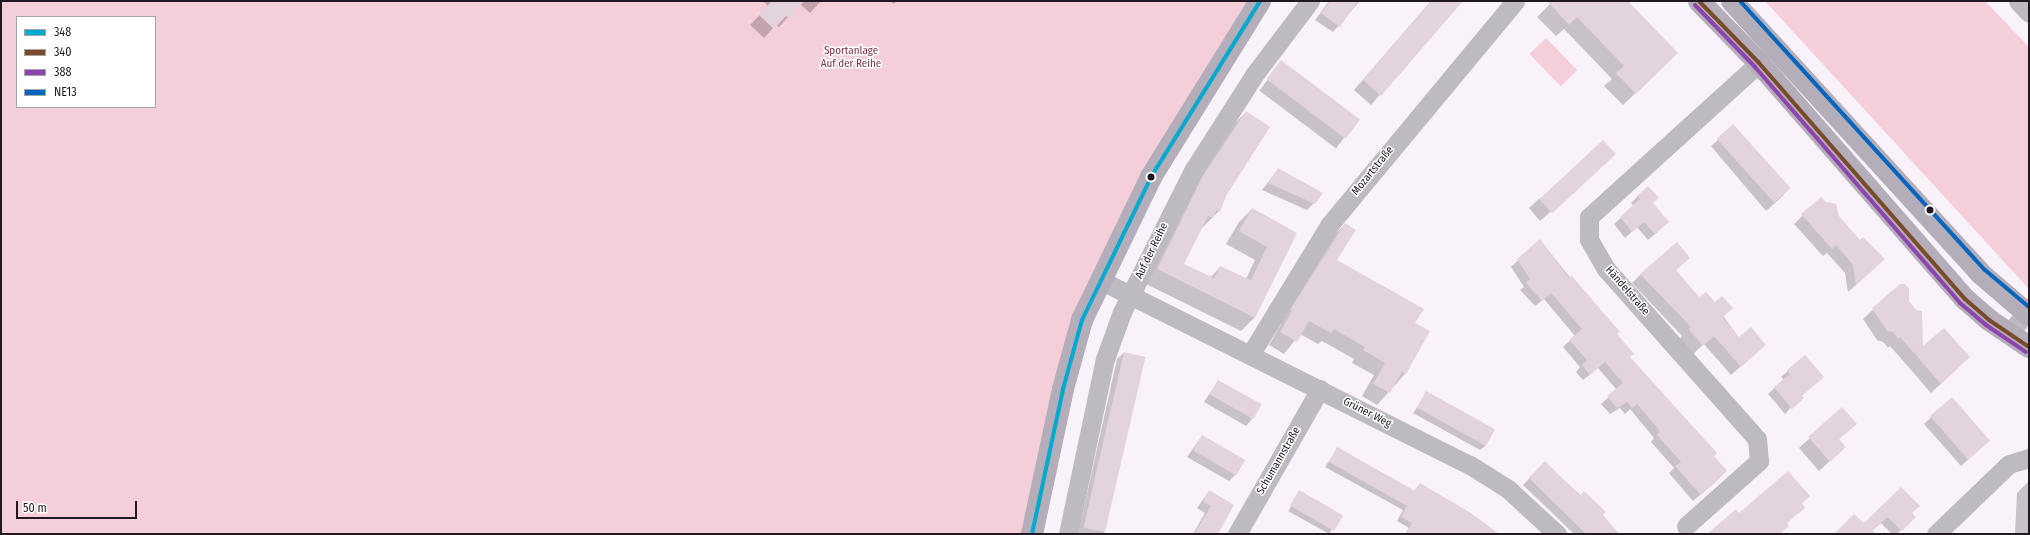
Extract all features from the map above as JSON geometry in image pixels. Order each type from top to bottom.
[{"type":"main road","points":[[1032,534],[1063,389],[1082,320],[1100,280],[1152,177],[1260,1]]},
{"type":"main road","points":[[1699,1],[1759,63],[1965,299],[2009,334],[2029,347]]},
{"type":"main road","points":[[1732,1],[1981,274],[2028,312]]},
{"type":"street","name":"Auf der Reihe","points":[[1068,534],[1105,359],[1130,296],[1194,170],[1254,75],[1310,1]]},
{"type":"street","name":"Mozartstraße","points":[[1250,355],[1330,224],[1515,1]]},
{"type":"street","points":[[2018,1],[2029,13]]},
{"type":"street","name":"Händelstraße","points":[[1686,526],[1759,461],[1757,439],[1606,269],[1589,239],[1589,217],[1759,63]]},
{"type":"street","name":"Grüner Weg","points":[[1100,280],[1320,389],[1470,466],[1508,489],[1557,534]]},
{"type":"street","points":[[2009,334],[2028,312]]},
{"type":"street","name":"Schumannstraße","points":[[1237,534],[1320,389]]},
{"type":"street","points":[[1936,534],[2009,464],[2029,458]]},
{"type":"green space","name":"Sportanlage Auf der Reihe","points":[[1,1],[1256,1],[1119,231],[1029,534],[1,534]]},
{"type":"green space","points":[[1765,1],[1985,1],[2029,47],[2029,289]]},
{"type":"green space","points":[[1546,38],[1577,70],[1561,86],[1529,54]]},
{"type":"building","points":[[772,1],[804,1],[789,18],[786,16],[774,29],[759,15]]},
{"type":"building","points":[[1330,1],[1358,1],[1340,27],[1321,13]]},
{"type":"building","points":[[1431,1],[1463,1],[1381,96],[1363,80]]},
{"type":"building","points":[[1547,1],[1628,1],[1678,53],[1636,94],[1616,73],[1624,66],[1577,17],[1569,25]]},
{"type":"building","points":[[1281,60],[1360,120],[1346,139],[1267,79]]},
{"type":"building","points":[[1246,111],[1270,127],[1226,196],[1220,212],[1217,210],[1213,218],[1208,216],[1184,264],[1214,278],[1220,266],[1251,280],[1267,247],[1239,231],[1252,208],[1297,233],[1255,318],[1157,269],[1204,174]]},
{"type":"building","points":[[1733,124],[1791,188],[1774,203],[1717,139]]},
{"type":"building","points":[[1603,140],[1616,154],[1552,213],[1539,199]]},
{"type":"building","points":[[1278,168],[1323,193],[1315,204],[1268,183]]},
{"type":"building","points":[[1648,186],[1659,198],[1653,203],[1669,222],[1655,234],[1644,222],[1632,232],[1620,217],[1640,199],[1637,196]]},
{"type":"building","points":[[1821,197],[1826,202],[1836,204],[1839,216],[1860,240],[1863,237],[1885,259],[1856,285],[1853,265],[1836,245],[1832,249],[1801,214]]},
{"type":"building","points":[[1345,223],[1356,230],[1337,260],[1424,309],[1415,323],[1430,331],[1406,374],[1402,372],[1390,393],[1373,384],[1385,363],[1363,350],[1365,347],[1334,329],[1331,333],[1309,321],[1297,342],[1280,332],[1292,311],[1290,310]]},
{"type":"building","points":[[1540,239],[1569,278],[1571,275],[1620,332],[1617,334],[1634,354],[1630,357],[1717,453],[1714,456],[1727,471],[1701,495],[1675,466],[1681,462],[1657,435],[1660,431],[1637,404],[1632,408],[1627,402],[1617,408],[1607,396],[1623,383],[1605,362],[1590,375],[1582,365],[1587,360],[1569,340],[1582,329],[1551,293],[1542,301],[1526,283],[1530,279],[1517,259]]},
{"type":"building","points":[[1677,242],[1690,258],[1676,270],[1699,297],[1706,292],[1715,302],[1722,296],[1733,308],[1723,317],[1739,337],[1751,327],[1766,345],[1741,367],[1714,336],[1703,346],[1689,329],[1691,327],[1640,274]]},
{"type":"building","points":[[1900,284],[1905,284],[1909,289],[1909,301],[1916,310],[1922,311],[1923,346],[1944,328],[1970,357],[1941,384],[1900,337],[1898,339],[1893,332],[1887,331],[1872,308]]},
{"type":"building","points":[[1124,352],[1145,357],[1105,532],[1084,527]]},
{"type":"building","points":[[1805,355],[1824,377],[1802,396],[1804,398],[1792,409],[1774,387],[1790,374],[1787,370]]},
{"type":"building","points":[[1218,380],[1262,404],[1253,419],[1210,395]]},
{"type":"building","points":[[1426,391],[1495,429],[1486,446],[1417,408]]},
{"type":"building","points":[[1952,397],[1990,441],[1968,460],[1930,416]]},
{"type":"building","points":[[1842,407],[1857,424],[1839,439],[1846,447],[1830,462],[1808,437]]},
{"type":"building","points":[[1202,435],[1245,460],[1236,476],[1193,451]]},
{"type":"building","points":[[1337,447],[1415,491],[1420,483],[1471,513],[1499,534],[1406,534],[1412,523],[1401,517],[1407,506],[1329,462]]},
{"type":"building","points":[[1545,461],[1580,496],[1584,491],[1606,512],[1603,515],[1619,534],[1586,534],[1529,478]]},
{"type":"building","points":[[1788,471],[1810,496],[1802,503],[1805,508],[1787,523],[1789,526],[1780,534],[1707,534],[1736,509],[1739,513]]},
{"type":"building","points":[[1901,487],[1920,506],[1912,513],[1916,517],[1902,531],[1888,517],[1872,530],[1876,534],[1834,534],[1854,514],[1864,523]]},
{"type":"building","points":[[1209,490],[1234,505],[1218,534],[1194,534],[1211,506],[1203,501]]},
{"type":"building","points":[[1299,490],[1343,516],[1334,531],[1290,506]]},
{"type":"transit line","name":"348","points":[[1032,534],[1063,389],[1082,320],[1151,177],[1260,1]]},
{"type":"transit line","name":"340","points":[[1699,1],[1759,63],[1965,299],[1989,320],[2029,347]]},
{"type":"transit line","name":"NE13","points":[[1740,1],[1985,270],[2029,307]]},
{"type":"transit line","name":"388","points":[[1695,5],[1755,67],[1960,303],[1986,325],[2026,352]]}]
